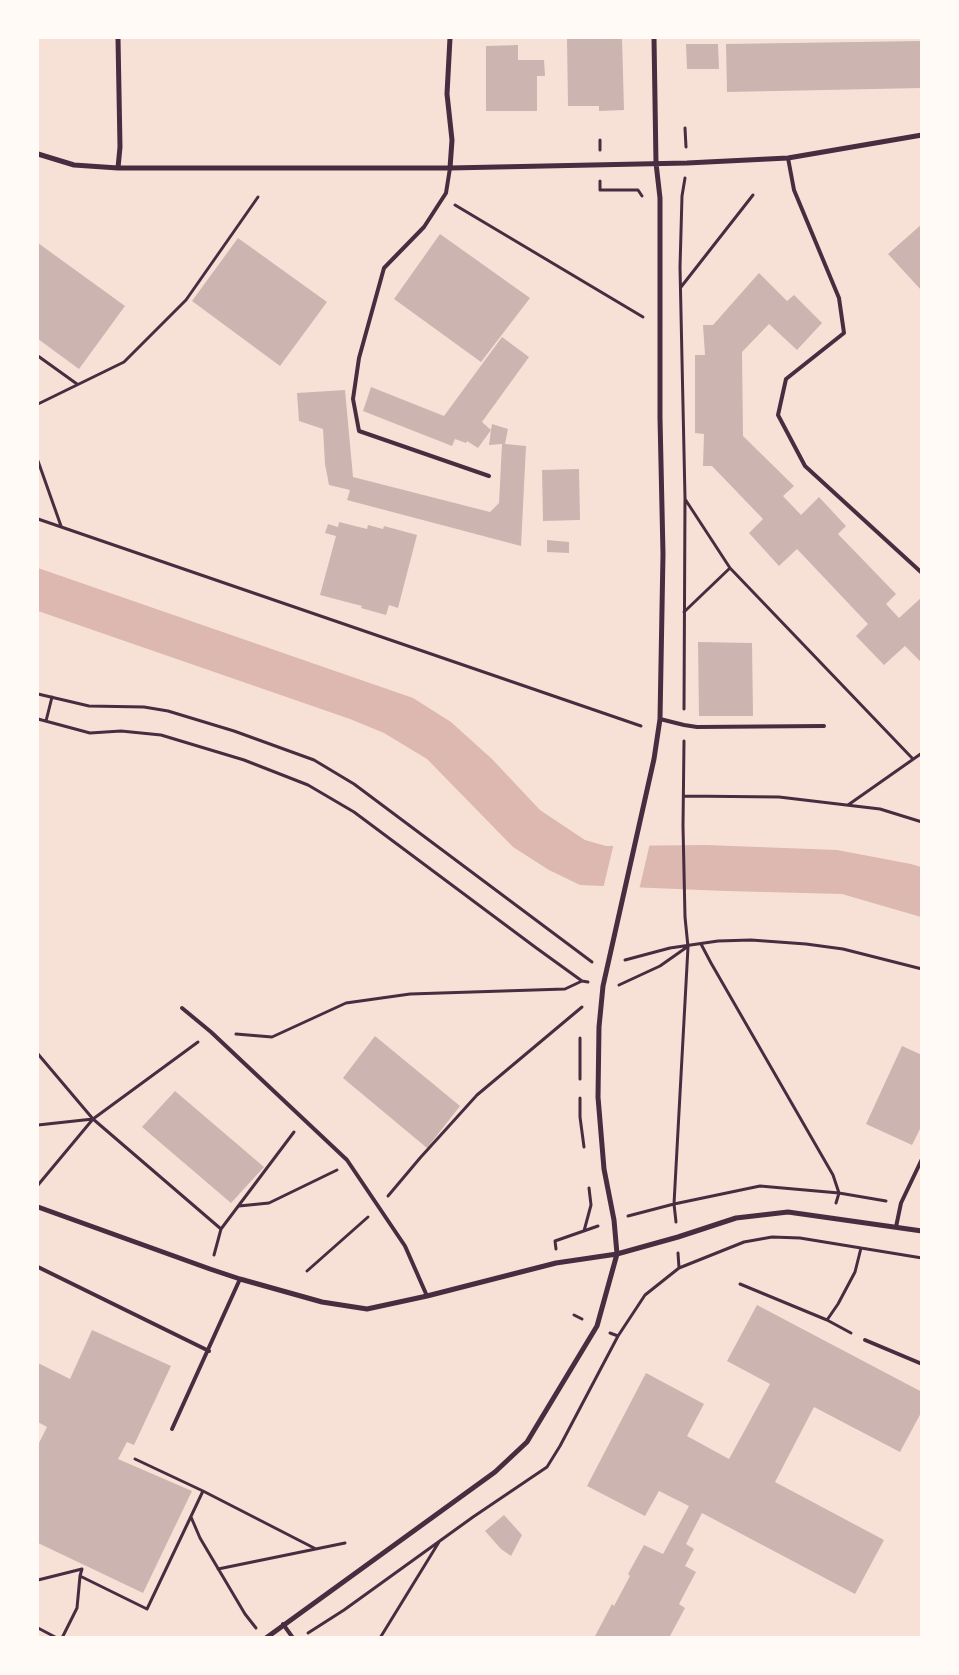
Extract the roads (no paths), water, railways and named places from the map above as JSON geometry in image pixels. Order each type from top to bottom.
[{"type":"street","points":[[118,38],[120,147],[118,168]]},
{"type":"street","points":[[450,38],[447,94],[452,140],[450,168]]},
{"type":"street","points":[[266,1638],[495,1472],[527,1442],[597,1326],[617,1254],[614,1220],[604,1169],[598,1097],[598,1027],[611,945],[654,758],[660,719],[664,554],[660,418],[660,198],[656,163],[654,38]]},
{"type":"street","points":[[38,154],[74,165],[118,168],[450,168],[788,158],[922,135]]},
{"type":"street","points":[[38,1207],[210,1269],[322,1302],[368,1309],[556,1263],[617,1254],[736,1218],[788,1212],[922,1231]]},
{"type":"lane","points":[[788,158],[794,190],[839,298],[844,333],[786,379],[778,414],[805,466],[922,573]]},
{"type":"lane","points":[[450,168],[446,193],[424,227],[384,268],[360,358],[353,399],[359,431],[489,476]]},
{"type":"lane","points":[[660,719],[697,727],[824,726]]},
{"type":"lane","points":[[182,1008],[211,1032],[349,1164],[405,1246],[427,1296]]},
{"type":"lane","points":[[896,1227],[901,1203],[922,1159]]},
{"type":"lane","points":[[38,1267],[209,1351]]},
{"type":"lane","points":[[172,1428],[209,1351],[240,1278]]},
{"type":"lane","points":[[865,1340],[922,1364]]},
{"type":"lane","points":[[283,1624],[293,1638]]}]
